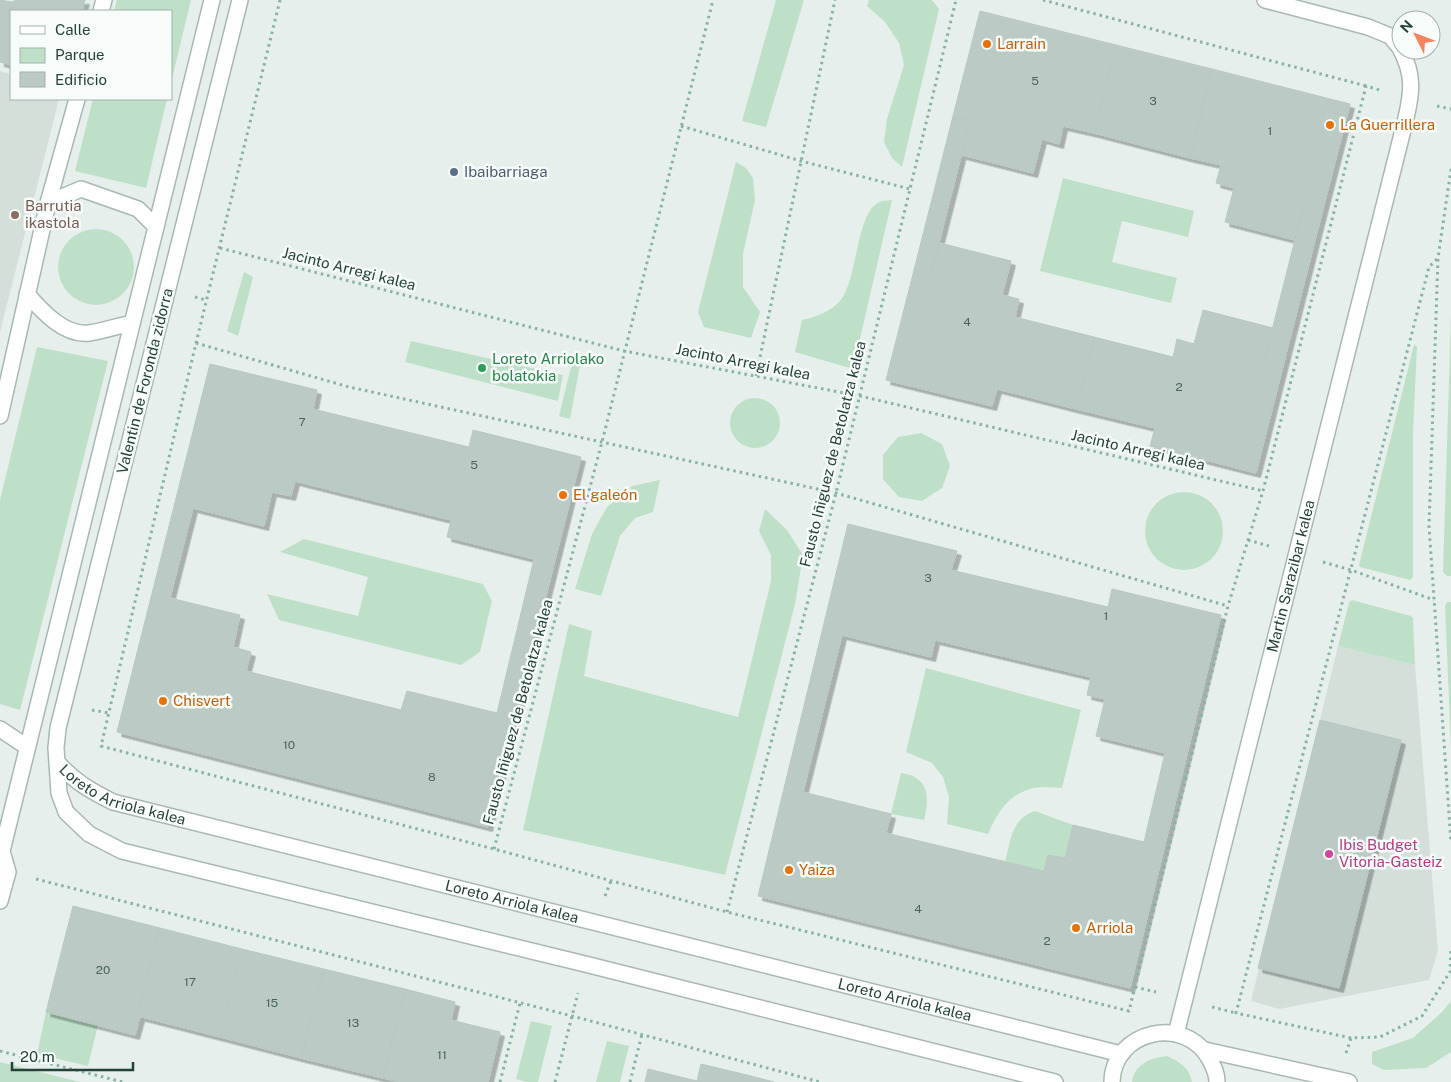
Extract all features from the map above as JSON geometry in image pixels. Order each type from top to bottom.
[{"type":"street","name":"Valentin de Foronda zidorra","points":[[0,901],[8,872],[2,851],[212,0]]},
{"type":"street","name":"Valentin de Foronda zidorra","points":[[58,763],[56,748],[58,728],[240,0]]},
{"type":"street","points":[[1265,0],[1368,27],[1391,37]]},
{"type":"street","name":"Martin Sarazibar kalea","points":[[1176,1034],[1406,118],[1412,79],[1406,60]]},
{"type":"street","points":[[0,416],[48,203],[77,100]]},
{"type":"street","points":[[48,203],[81,188],[138,209],[156,227]]},
{"type":"street","name":"Valentin de Foronda zidorra","points":[[28,294],[48,317],[74,331],[88,333],[132,322]]},
{"type":"street","points":[[0,729],[27,747]]},
{"type":"street","name":"Loreto Arriola kalea","points":[[58,763],[59,794],[66,812],[89,834],[122,851],[585,964],[1055,1082]]},
{"type":"street","name":"Loreto Arriola kalea","points":[[58,763],[72,778],[87,789],[113,802],[1121,1054]]},
{"type":"street","points":[[1112,1082],[1112,1074],[1121,1054],[1132,1043],[1146,1036],[1161,1033],[1176,1034],[1197,1043],[1205,1050],[1217,1073],[1217,1082]]},
{"type":"street","points":[[1205,1050],[1343,1080]]},
{"type":"path","points":[[280,0],[196,343],[101,746],[727,912],[1129,1011],[1228,606],[1263,491],[1366,86]]},
{"type":"path","name":"Fausto Iñiguez de Betolatza kalea","points":[[494,849],[602,442],[713,0]]},
{"type":"path","points":[[756,376],[835,0]]},
{"type":"path","name":"Fausto Iñiguez de Betolatza kalea","points":[[727,912],[836,493],[956,0]]},
{"type":"path","points":[[1042,0],[1451,109]]},
{"type":"path","points":[[681,126],[801,161],[910,189]]},
{"type":"path","points":[[1451,169],[1438,258],[1429,526],[1451,843]]},
{"type":"path","name":"Jacinto Arregi kalea","points":[[220,248],[624,351],[860,396],[1263,491]]},
{"type":"path","points":[[1438,258],[1429,267],[1236,1013],[1351,1038],[1380,1038],[1422,1016],[1450,972],[1451,947]]},
{"type":"path","points":[[196,343],[349,387],[836,493],[1228,606]]},
{"type":"path","points":[[1248,540],[1351,570],[1434,600]]},
{"type":"path","points":[[8,872],[642,1034],[820,1082]]},
{"type":"path","points":[[555,1082],[585,964]]},
{"type":"path","points":[[500,1082],[520,1003]]},
{"type":"path","points":[[630,1082],[642,1034]]},
{"type":"path","points":[[1343,1080],[1351,1038]]},
{"type":"path","points":[[0,1051],[123,1082]]},
{"type":"shaded area","name":"Barrutia ikastola","points":[[0,71],[10,74],[10,100],[59,100],[0,332]]},
{"type":"shaded area","points":[[1338,646],[1415,665],[1438,951],[1429,980],[1279,1009],[1251,1001]]},
{"type":"green space","points":[[117,0],[191,0],[172,79],[172,10],[114,10]]},
{"type":"green space","points":[[776,0],[804,0],[766,127],[742,121]]},
{"type":"green space","points":[[869,0],[932,0],[939,9],[902,167],[892,158],[884,142],[887,119],[904,65],[899,43],[885,22],[867,6]]},
{"type":"green space","points":[[93,100],[167,100],[146,188],[75,171]]},
{"type":"green space","points":[[736,162],[746,168],[753,178],[755,200],[743,254],[743,287],[760,312],[751,338],[704,327],[698,312]]},
{"type":"green space","points":[[1063,178],[1194,211],[1188,237],[1122,221],[1112,262],[1177,278],[1171,303],[1040,271]]},
{"type":"green space","points":[[892,200],[853,369],[795,352],[802,320],[818,316],[832,308],[840,301],[846,291],[866,218],[872,208],[881,201]]},
{"type":"green space","points":[[96,229],[110,232],[123,240],[131,253],[134,267],[131,281],[123,294],[110,302],[96,305],[82,302],[69,294],[61,281],[58,267],[61,253],[69,240],[82,232]]},
{"type":"green space","points":[[244,272],[253,277],[238,336],[227,331]]},
{"type":"green space","points":[[1451,317],[1451,576],[1447,576],[1443,572]]},
{"type":"green space","name":"Loreto Arriolako bolatokia","points":[[411,341],[563,375],[558,401],[405,362]]},
{"type":"green space","points":[[1414,345],[1417,346],[1413,432],[1413,577],[1410,580],[1360,567],[1359,565]]},
{"type":"green space","points":[[37,347],[108,361],[20,710],[0,704],[0,500]]},
{"type":"green space","points":[[573,359],[581,360],[570,419],[559,416]]},
{"type":"green space","points":[[755,398],[764,400],[775,409],[780,423],[778,432],[769,443],[755,448],[746,446],[735,437],[730,423],[732,414],[741,403]]},
{"type":"green space","points":[[921,433],[942,444],[950,466],[942,488],[922,501],[899,497],[883,479],[883,455],[898,437]]},
{"type":"green space","points":[[660,480],[653,512],[635,518],[620,536],[601,596],[575,589],[592,534],[607,507],[632,486]]},
{"type":"green space","points":[[1176,492],[1192,492],[1206,498],[1217,509],[1223,523],[1223,539],[1217,553],[1206,564],[1192,570],[1176,570],[1162,564],[1151,553],[1145,539],[1145,523],[1151,509],[1162,498]]},
{"type":"green space","points":[[765,509],[787,530],[803,555],[795,604],[725,875],[523,830],[569,624],[592,631],[584,676],[738,717],[771,581],[771,555],[759,531]]},
{"type":"green space","points":[[304,539],[483,584],[492,601],[480,652],[461,665],[279,620],[267,594],[358,616],[368,577],[280,552]]},
{"type":"green space","points":[[1352,600],[1413,618],[1415,665],[1338,646],[1349,603]]},
{"type":"green space","points":[[1447,602],[1451,602],[1451,748],[1445,606]]},
{"type":"green space","points":[[926,668],[1081,710],[1062,788],[1037,787],[1018,794],[1005,805],[995,819],[988,834],[947,824],[949,797],[943,777],[932,763],[906,752]]},
{"type":"green space","points":[[901,773],[917,779],[925,789],[927,804],[924,820],[891,814]]},
{"type":"green space","points":[[1035,811],[1073,825],[1065,858],[1048,855],[1044,871],[1005,862],[1013,831],[1021,819]]},
{"type":"green space","points":[[1451,1001],[1451,1052],[1426,1068],[1384,1070],[1372,1064],[1372,1052],[1413,1038],[1442,1012]]},
{"type":"green space","points":[[46,1012],[98,1025],[88,1066],[37,1054]]},
{"type":"green space","points":[[531,1021],[552,1026],[538,1082],[516,1079]]},
{"type":"green space","points":[[607,1041],[629,1046],[620,1082],[596,1082]]},
{"type":"green space","points":[[1167,1056],[1176,1060],[1189,1072],[1192,1082],[1132,1082],[1136,1070],[1140,1066],[1155,1058]]},
{"type":"green space","points":[[0,1062],[80,1082],[0,1082]]},
{"type":"building","points":[[0,0],[12,2],[16,0],[85,0],[82,10],[10,10],[10,65],[0,62]]},
{"type":"building","points":[[980,11],[1116,45],[1094,133],[1063,126],[1059,144],[1042,139],[1033,173],[962,155],[970,121],[953,116]]},
{"type":"building","points":[[1116,45],[1212,69],[1190,158],[1094,133]]},
{"type":"building","points":[[1212,69],[1350,104],[1323,209],[1304,204],[1295,240],[1225,222],[1234,188],[1216,183],[1221,165],[1190,158]]},
{"type":"building","points":[[953,116],[970,121],[930,278],[913,274]]},
{"type":"building","points":[[1304,204],[1323,209],[1283,366],[1264,362]]},
{"type":"building","points":[[940,243],[1011,261],[1002,295],[1019,299],[1015,317],[1094,337],[1076,409],[997,389],[992,406],[886,380],[913,274],[930,278]]},
{"type":"building","points":[[1203,310],[1273,328],[1264,362],[1283,366],[1256,473],[1150,446],[1155,428],[1076,409],[1094,337],[1173,357],[1177,339],[1194,344]]},
{"type":"building","points":[[210,364],[317,390],[313,409],[469,447],[473,430],[581,457],[488,827],[117,732]],"holes":[[[295,481],[451,520],[447,537],[534,559],[497,713],[407,691],[401,710],[246,671],[251,652],[233,647],[240,615],[170,598],[193,508],[264,526],[272,492],[291,496]]]},
{"type":"building","points":[[848,524],[957,551],[951,570],[1108,607],[1112,589],[1221,615],[1130,988],[758,896]],"holes":[[[842,635],[931,657],[935,640],[1091,677],[1087,695],[1105,699],[1096,736],[1165,753],[1144,842],[1073,825],[1065,858],[1048,855],[1044,871],[886,833],[891,814],[803,792]]]},
{"type":"building","name":"Ibis Budget Vitoria-Gasteiz","points":[[1320,720],[1401,740],[1339,988],[1258,968]]},
{"type":"building","points":[[73,906],[160,928],[135,1035],[46,1012]]},
{"type":"building","points":[[160,928],[242,949],[220,1037],[138,1016]]},
{"type":"building","points":[[242,949],[324,969],[301,1058],[220,1037]]},
{"type":"building","points":[[324,969],[405,989],[383,1078],[301,1058]]},
{"type":"building","points":[[405,989],[455,1002],[451,1020],[500,1032],[488,1082],[400,1082],[383,1078]]},
{"type":"building","points":[[701,1064],[751,1076],[750,1082],[645,1082],[648,1069],[697,1081]]},
{"type":"building","points":[[751,1076],[774,1082],[750,1082]]},
{"type":"place","name":"Larrain","points":[[987,44]]},
{"type":"place","name":"La Guerrillera","points":[[1330,125]]},
{"type":"place","name":"Ibaibarriaga","points":[[454,172]]},
{"type":"place","name":"Barrutia ikastola","points":[[15,215]]},
{"type":"place","name":"Loreto Arriolako bolatokia","points":[[482,368]]},
{"type":"place","name":"El galeón","points":[[563,495]]},
{"type":"place","name":"Chisvert","points":[[163,701]]},
{"type":"place","name":"Ibis Budget Vitoria-Gasteiz","points":[[1329,854]]},
{"type":"place","name":"Yaiza","points":[[789,870]]},
{"type":"place","name":"Arriola","points":[[1076,928]]}]
